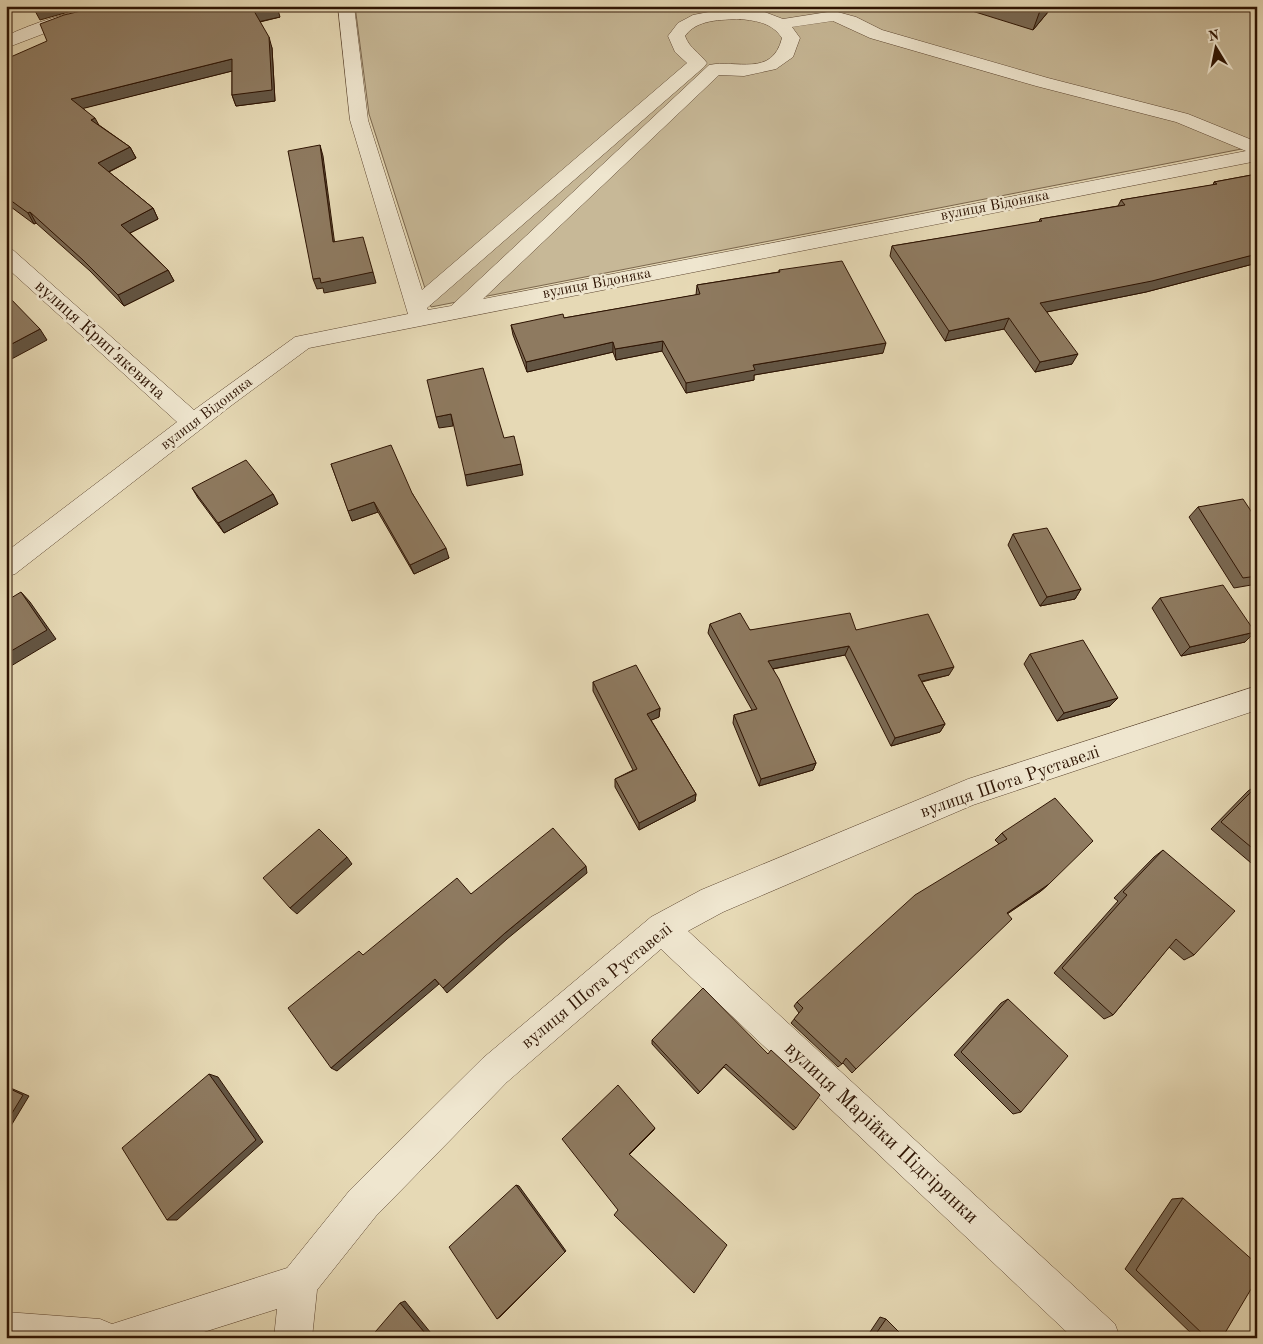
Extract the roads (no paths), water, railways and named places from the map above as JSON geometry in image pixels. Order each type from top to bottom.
[{"type":"street","points":[[6,43],[30,30],[74,16],[124,6]]},
{"type":"street","points":[[346,6],[359,120],[418,313],[698,63],[685,56],[678,46],[677,36],[682,26],[692,18],[710,12],[756,9],[780,16],[839,11],[850,21],[876,34],[1042,82],[1182,118],[1257,149]]},
{"type":"street","points":[[457,312],[715,69],[744,71],[770,65],[787,53],[791,38],[780,16]]},
{"type":"street","name":"вулиця Відоняка","points":[[6,567],[224,399],[303,342],[418,313],[457,312],[1257,155]]},
{"type":"street","name":"вулиця Крипʼякевича","points":[[6,256],[194,424]]},
{"type":"street","name":"вулиця Шота Руставелі","points":[[299,1283],[363,1203],[495,1070],[662,928],[712,901],[968,792],[1257,698]]},
{"type":"street","name":"вулиця Марійки Підгірянки","points":[[662,928],[1101,1338]]},
{"type":"street","points":[[124,1338],[299,1283],[294,1338]]},
{"type":"street","points":[[6,1331],[100,1338]]}]
